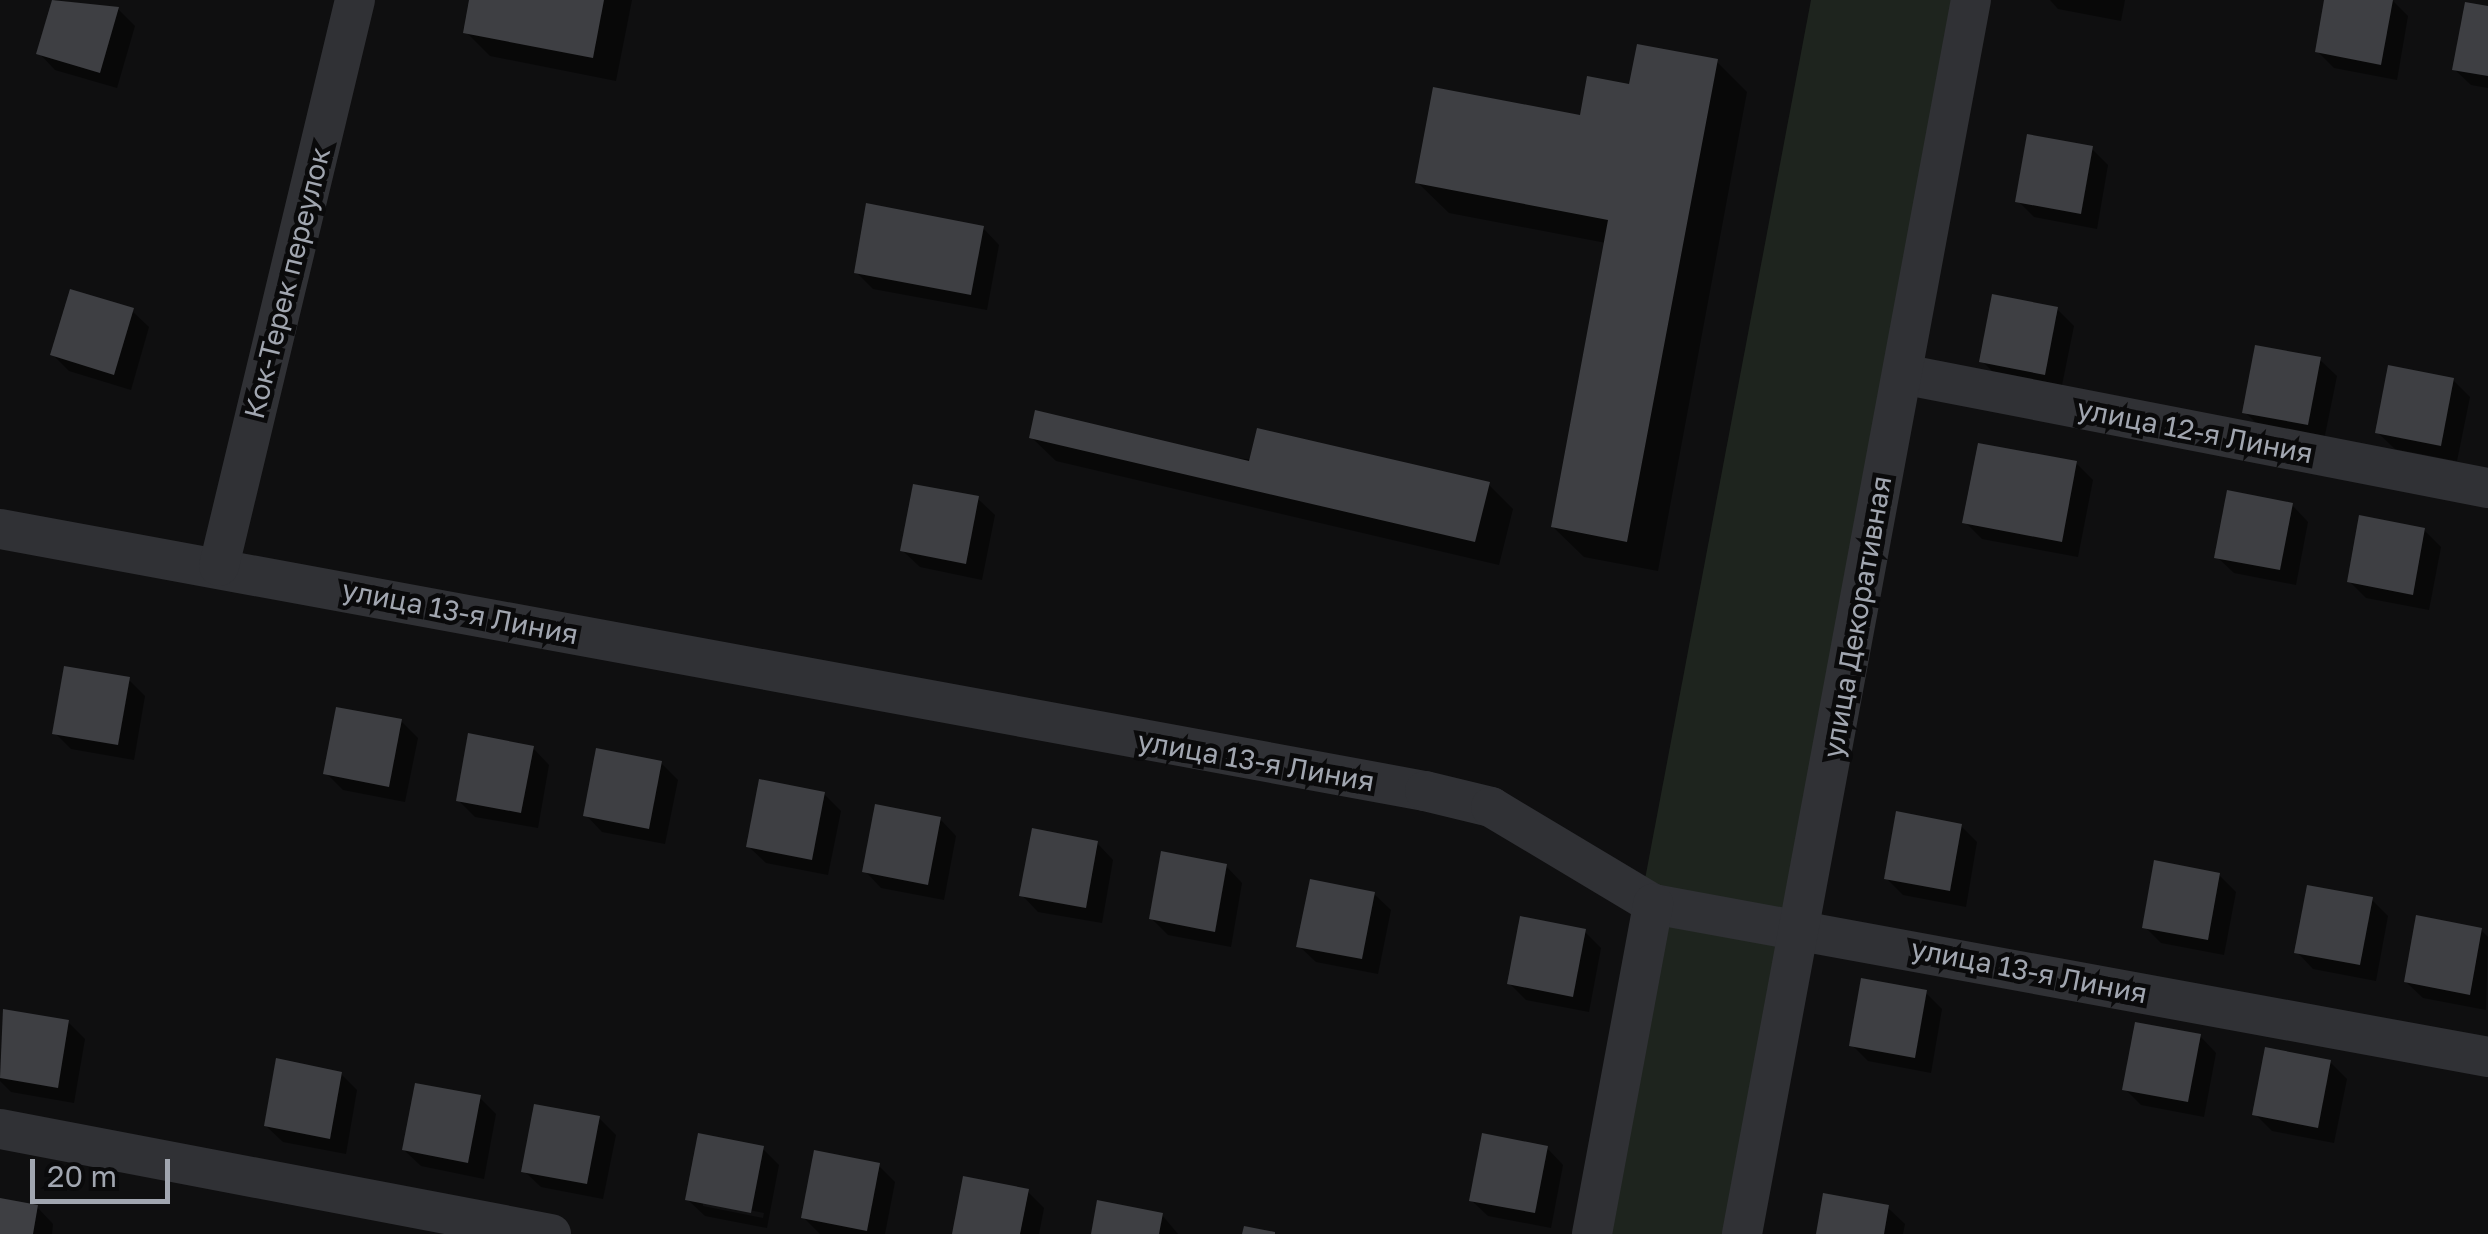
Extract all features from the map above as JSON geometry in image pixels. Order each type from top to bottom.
[{"type":"street","name":"Кок-Терек переулок","points":[[219,566],[355,0]]},
{"type":"street","name":"улица Декоративная","points":[[1742,1234],[1971,0]]},
{"type":"street","name":"улица 12-я Линия","points":[[1902,374],[2488,488]]},
{"type":"street","name":"улица 13-я Линия","points":[[0,529],[219,566],[1425,791],[1491,807],[1653,904],[2488,1057]]},
{"type":"street","points":[[1592,1234],[1653,904]]},
{"type":"street","points":[[0,1128],[552,1234]]},
{"type":"shaded area","points":[[1811,0],[1953,0],[1725,1234],[1578,1234]]},
{"type":"building","points":[[52,0],[119,7],[100,73],[36,54]]},
{"type":"building","points":[[469,0],[604,0],[593,58],[463,33]]},
{"type":"building","points":[[2324,0],[2393,0],[2381,65],[2315,52]]},
{"type":"building","points":[[2465,2],[2488,6],[2488,76],[2452,70]]},
{"type":"building","points":[[1637,44],[1718,59],[1627,542],[1551,527],[1608,220],[1415,183],[1433,87],[1580,115],[1587,76],[1629,84]]},
{"type":"building","points":[[2027,134],[2093,146],[2081,214],[2015,202]]},
{"type":"building","points":[[866,203],[984,226],[971,295],[854,273]]},
{"type":"building","points":[[70,289],[134,308],[114,375],[50,355]]},
{"type":"building","points":[[1992,294],[2058,307],[2045,375],[1979,362]]},
{"type":"building","points":[[2255,345],[2321,357],[2308,425],[2242,413]]},
{"type":"building","points":[[2388,365],[2454,378],[2441,446],[2375,433]]},
{"type":"building","points":[[1035,410],[1249,461],[1257,428],[1490,482],[1475,542],[1029,438]]},
{"type":"building","points":[[1978,443],[2077,461],[2062,542],[1962,523]]},
{"type":"building","points":[[913,484],[979,496],[966,564],[900,551]]},
{"type":"building","points":[[2227,490],[2293,503],[2280,570],[2214,558]]},
{"type":"building","points":[[2359,515],[2425,528],[2413,595],[2347,582]]},
{"type":"building","points":[[64,666],[130,677],[118,745],[52,734]]},
{"type":"building","points":[[336,707],[402,719],[389,787],[323,774]]},
{"type":"building","points":[[468,733],[534,746],[521,813],[456,801]]},
{"type":"building","points":[[596,748],[662,761],[649,829],[583,816]]},
{"type":"building","points":[[759,779],[825,792],[812,860],[746,847]]},
{"type":"building","points":[[875,804],[941,817],[928,885],[862,872]]},
{"type":"building","points":[[1896,811],[1962,824],[1950,891],[1884,879]]},
{"type":"building","points":[[1032,828],[1098,841],[1086,908],[1019,896]]},
{"type":"building","points":[[1161,851],[1227,864],[1215,932],[1149,919]]},
{"type":"building","points":[[2154,860],[2220,873],[2208,940],[2142,928]]},
{"type":"building","points":[[1310,879],[1375,892],[1362,959],[1296,947]]},
{"type":"building","points":[[2307,885],[2373,897],[2360,965],[2294,953]]},
{"type":"building","points":[[2416,915],[2482,928],[2470,995],[2404,982]]},
{"type":"building","points":[[1520,916],[1586,929],[1573,997],[1507,984]]},
{"type":"building","points":[[1861,978],[1927,990],[1915,1058],[1849,1046]]},
{"type":"building","points":[[3,1009],[69,1020],[58,1088],[0,1078]]},
{"type":"building","points":[[2135,1022],[2201,1034],[2188,1102],[2122,1090]]},
{"type":"building","points":[[2265,1047],[2331,1060],[2318,1128],[2252,1115]]},
{"type":"building","points":[[276,1058],[342,1072],[330,1139],[264,1126]]},
{"type":"building","points":[[415,1083],[481,1095],[468,1163],[402,1150]]},
{"type":"building","points":[[534,1104],[600,1116],[587,1184],[521,1172]]},
{"type":"building","points":[[698,1133],[764,1146],[751,1213],[685,1200]]},
{"type":"building","points":[[1482,1133],[1548,1146],[1535,1213],[1469,1201]]},
{"type":"building","points":[[814,1150],[880,1163],[867,1231],[801,1218]]},
{"type":"building","points":[[963,1176],[1029,1189],[1020,1234],[952,1234]]},
{"type":"building","points":[[1823,1193],[1889,1205],[1884,1234],[1816,1234]]},
{"type":"building","points":[[0,1198],[38,1205],[33,1234],[0,1234]]},
{"type":"building","points":[[1097,1200],[1163,1213],[1159,1234],[1091,1234]]},
{"type":"building","points":[[1244,1226],[1275,1232],[1275,1234],[1242,1234]]}]
